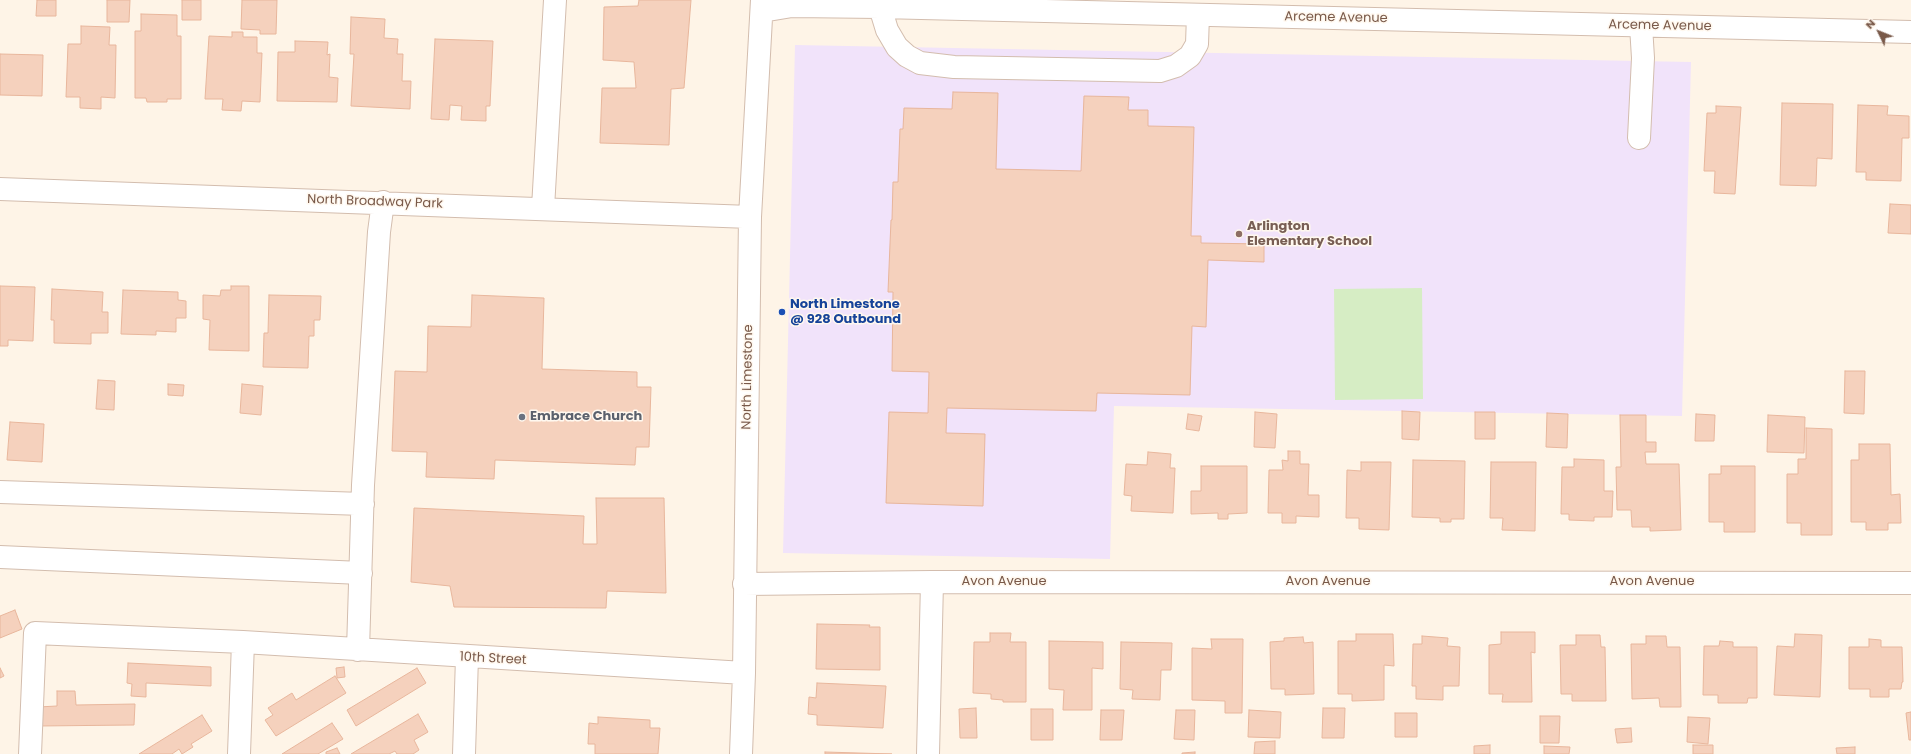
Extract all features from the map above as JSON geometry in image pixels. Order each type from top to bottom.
[{"type":"street","points":[[543,208],[555,0]]},
{"type":"street","name":"Arceme Avenue","points":[[762,6],[1042,6],[1198,15],[1911,32]]},
{"type":"street","name":"North Limestone","points":[[741,754],[744,673],[750,217],[762,6]]},
{"type":"street","points":[[880,7],[887,30],[897,47],[907,56],[920,63],[962,67],[1160,71],[1176,66],[1190,56],[1197,44],[1198,15]]},
{"type":"street","points":[[1639,138],[1643,58],[1641,26]]},
{"type":"street","name":"North Broadway Park","points":[[0,189],[383,202],[750,217]]},
{"type":"street","points":[[358,650],[364,463],[379,232],[383,202]]},
{"type":"street","points":[[0,492],[363,504]]},
{"type":"street","points":[[0,558],[361,573]]},
{"type":"street","points":[[928,754],[932,582]]},
{"type":"street","name":"Avon Avenue","points":[[744,584],[932,582],[1911,583]]},
{"type":"street","name":"10th Street","points":[[30,754],[35,633],[243,642],[744,673]]},
{"type":"street","points":[[239,754],[243,642]]},
{"type":"street","points":[[464,754],[467,657]]},
{"type":"shaded area","name":"Arlington Elementary School","points":[[795,45],[1691,62],[1682,416],[1114,406],[1110,559],[783,553]]},
{"type":"green space","points":[[1422,288],[1423,399],[1335,400],[1334,289]]},
{"type":"building","points":[[37,0],[56,0],[56,16],[36,16]]},
{"type":"building","points":[[107,0],[130,0],[129,22],[107,22]]},
{"type":"building","points":[[182,0],[201,0],[201,20],[182,20]]},
{"type":"building","points":[[242,0],[277,0],[276,34],[260,34],[260,30],[241,29]]},
{"type":"building","points":[[639,0],[691,0],[684,88],[671,89],[669,145],[600,143],[602,88],[636,88],[634,62],[603,60],[604,7],[638,6]]},
{"type":"building","points":[[141,14],[177,15],[177,36],[181,36],[181,99],[167,99],[167,102],[147,102],[146,98],[135,98],[135,31],[141,31]]},
{"type":"building","points":[[351,17],[385,19],[384,38],[398,39],[397,54],[403,54],[402,81],[411,81],[410,109],[351,106],[354,54],[350,54]]},
{"type":"building","points":[[81,26],[110,27],[109,45],[116,45],[115,98],[101,97],[101,109],[80,108],[80,97],[66,97],[68,44],[81,44]]},
{"type":"building","points":[[232,32],[243,32],[243,37],[257,37],[257,53],[262,53],[260,102],[242,101],[241,111],[222,110],[223,99],[205,99],[209,36],[232,37]]},
{"type":"building","points":[[435,39],[493,41],[490,106],[486,106],[486,121],[461,120],[462,106],[450,105],[449,120],[431,119]]},
{"type":"building","points":[[295,41],[328,42],[327,55],[330,54],[329,77],[338,78],[337,102],[277,101],[278,52],[295,52]]},
{"type":"building","points":[[0,54],[43,55],[42,96],[0,95]]},
{"type":"building","points":[[953,92],[998,93],[996,169],[1081,171],[1084,96],[1129,97],[1128,110],[1148,110],[1148,126],[1194,127],[1191,236],[1201,236],[1201,243],[1264,244],[1264,262],[1208,260],[1206,327],[1192,326],[1190,395],[1097,393],[1096,411],[947,408],[946,433],[985,434],[983,506],[886,503],[889,412],[928,413],[929,372],[892,371],[893,292],[888,292],[893,182],[898,182],[900,129],[903,129],[904,108],[952,109]]},
{"type":"building","points":[[1782,103],[1833,104],[1832,159],[1817,158],[1816,186],[1780,185]]},
{"type":"building","points":[[1858,105],[1888,106],[1887,115],[1909,116],[1909,138],[1902,138],[1901,181],[1866,180],[1866,172],[1856,172]]},
{"type":"building","points":[[1716,106],[1741,107],[1735,194],[1714,193],[1715,171],[1704,171],[1707,113],[1716,113]]},
{"type":"building","points":[[1890,204],[1911,205],[1911,234],[1888,233]]},
{"type":"building","points":[[0,286],[35,287],[33,341],[8,340],[8,346],[0,346]]},
{"type":"building","points":[[231,286],[249,286],[249,351],[209,350],[210,320],[203,319],[203,295],[220,296],[221,290],[231,290]]},
{"type":"building","points":[[52,289],[103,292],[102,312],[108,312],[108,333],[91,333],[91,344],[54,343],[54,320],[51,320]]},
{"type":"building","points":[[123,290],[178,292],[178,300],[186,301],[186,318],[176,318],[176,332],[156,331],[156,335],[121,334]]},
{"type":"building","points":[[269,295],[321,296],[320,320],[314,320],[314,336],[309,336],[308,368],[263,367],[264,333],[268,333]]},
{"type":"building","name":"Embrace Church","points":[[472,295],[544,298],[542,369],[637,372],[637,387],[651,387],[649,447],[636,447],[635,465],[495,460],[494,479],[426,477],[427,452],[392,451],[395,371],[427,372],[428,326],[471,327]]},
{"type":"building","points":[[1845,371],[1865,371],[1864,414],[1844,413]]},
{"type":"building","points":[[98,380],[115,381],[114,410],[96,409]]},
{"type":"building","points":[[168,384],[184,385],[183,396],[168,395]]},
{"type":"building","points":[[242,384],[263,386],[261,415],[240,413]]},
{"type":"building","points":[[1402,411],[1420,412],[1419,440],[1402,439]]},
{"type":"building","points":[[1255,412],[1277,414],[1275,448],[1254,447]]},
{"type":"building","points":[[1475,412],[1495,412],[1495,439],[1475,439]]},
{"type":"building","points":[[1547,413],[1568,414],[1567,448],[1546,447]]},
{"type":"building","points":[[1188,414],[1202,416],[1199,431],[1186,429]]},
{"type":"building","points":[[1696,414],[1715,415],[1714,441],[1695,441]]},
{"type":"building","points":[[1620,415],[1646,415],[1646,442],[1656,442],[1656,452],[1645,452],[1646,464],[1679,464],[1681,530],[1650,531],[1650,527],[1632,527],[1631,510],[1617,510],[1616,467],[1621,467]]},
{"type":"building","points":[[1768,415],[1805,417],[1804,453],[1767,452]]},
{"type":"building","points":[[10,422],[44,424],[42,462],[7,460]]},
{"type":"building","points":[[1806,428],[1832,429],[1832,535],[1801,535],[1801,523],[1787,523],[1787,474],[1798,474],[1798,459],[1806,459]]},
{"type":"building","points":[[1859,444],[1890,444],[1891,495],[1900,494],[1901,523],[1888,523],[1888,530],[1866,530],[1866,522],[1851,522],[1851,460],[1859,460]]},
{"type":"building","points":[[1288,451],[1300,451],[1300,464],[1309,464],[1308,495],[1319,495],[1319,517],[1296,516],[1296,523],[1282,523],[1282,513],[1268,513],[1269,470],[1283,470],[1282,460],[1288,461]]},
{"type":"building","points":[[1148,452],[1171,454],[1170,468],[1175,468],[1173,513],[1131,511],[1132,496],[1124,495],[1126,464],[1147,465]]},
{"type":"building","points":[[1574,459],[1604,460],[1604,491],[1613,491],[1612,517],[1594,517],[1594,521],[1569,520],[1569,514],[1561,514],[1562,467],[1574,467]]},
{"type":"building","points":[[1413,460],[1465,461],[1464,519],[1451,519],[1451,522],[1440,522],[1440,518],[1412,517]]},
{"type":"building","points":[[1361,462],[1391,462],[1389,530],[1359,529],[1359,518],[1346,518],[1347,470],[1361,471]]},
{"type":"building","points":[[1491,462],[1536,462],[1535,531],[1502,530],[1503,518],[1490,518]]},
{"type":"building","points":[[1201,466],[1247,466],[1247,513],[1228,514],[1228,519],[1218,519],[1218,513],[1191,514],[1191,491],[1201,491]]},
{"type":"building","points":[[1721,466],[1755,466],[1755,532],[1724,532],[1724,522],[1709,522],[1709,474],[1721,474]]},
{"type":"building","points":[[596,498],[664,498],[666,593],[607,591],[606,608],[454,607],[450,586],[411,582],[414,508],[584,516],[583,544],[597,544]]},
{"type":"building","points":[[15,610],[22,629],[0,638],[0,616]]},
{"type":"building","points":[[817,624],[870,625],[869,627],[880,627],[880,670],[816,669]]},
{"type":"building","points":[[1501,632],[1535,632],[1535,653],[1531,652],[1532,702],[1502,702],[1503,694],[1489,694],[1489,645],[1501,644]]},
{"type":"building","points":[[990,633],[1011,633],[1010,642],[1026,642],[1026,702],[1003,702],[1003,700],[991,699],[991,694],[973,693],[974,642],[990,642]]},
{"type":"building","points":[[1356,634],[1393,634],[1394,666],[1384,665],[1384,700],[1352,701],[1352,694],[1338,694],[1338,641],[1356,641]]},
{"type":"building","points":[[1795,634],[1822,635],[1820,697],[1774,695],[1777,646],[1794,647]]},
{"type":"building","points":[[1576,635],[1600,635],[1601,647],[1605,647],[1606,701],[1572,701],[1572,694],[1561,694],[1560,645],[1576,645]]},
{"type":"building","points":[[1422,636],[1448,638],[1447,646],[1460,647],[1459,686],[1443,686],[1443,700],[1416,699],[1416,686],[1412,686],[1413,644],[1422,644]]},
{"type":"building","points":[[1646,636],[1666,636],[1667,647],[1680,647],[1681,707],[1660,707],[1659,698],[1632,699],[1631,644],[1646,644]]},
{"type":"building","points":[[1303,637],[1304,643],[1313,642],[1314,694],[1285,695],[1285,689],[1271,689],[1270,642],[1284,641],[1284,638]]},
{"type":"building","points":[[1211,639],[1243,639],[1242,713],[1225,713],[1225,701],[1192,700],[1192,648],[1212,649]]},
{"type":"building","points":[[1869,639],[1881,640],[1881,647],[1902,647],[1903,682],[1901,689],[1889,689],[1889,697],[1870,697],[1870,689],[1849,689],[1849,647],[1869,647]]},
{"type":"building","points":[[1049,641],[1103,642],[1103,669],[1092,668],[1092,710],[1063,710],[1064,690],[1049,689]]},
{"type":"building","points":[[1720,641],[1733,642],[1733,647],[1757,647],[1757,698],[1748,698],[1747,703],[1718,703],[1718,695],[1703,695],[1704,646],[1719,646]]},
{"type":"building","points":[[1121,642],[1172,643],[1171,670],[1161,670],[1160,700],[1132,699],[1133,690],[1120,689]]},
{"type":"building","points":[[128,663],[211,667],[211,686],[146,683],[146,697],[131,696],[132,684],[127,683]]},
{"type":"building","points":[[344,667],[345,677],[337,678],[336,668]]},
{"type":"building","points":[[0,668],[4,676],[0,678]]},
{"type":"building","points":[[417,668],[426,683],[356,726],[347,710]]},
{"type":"building","points":[[335,676],[346,693],[276,736],[265,720],[273,715],[268,708],[292,693],[296,700]]},
{"type":"building","points":[[817,683],[886,686],[883,728],[817,725],[817,715],[808,714],[809,697],[816,698]]},
{"type":"building","points":[[57,691],[75,691],[76,705],[135,704],[134,725],[38,726],[38,707],[57,706]]},
{"type":"building","points":[[976,708],[977,738],[960,738],[959,709]]},
{"type":"building","points":[[1323,708],[1345,708],[1344,738],[1322,738]]},
{"type":"building","points":[[1031,709],[1053,709],[1053,740],[1031,740]]},
{"type":"building","points":[[1101,710],[1124,710],[1122,740],[1100,740]]},
{"type":"building","points":[[1176,710],[1195,710],[1194,740],[1174,739]]},
{"type":"building","points":[[1249,710],[1281,712],[1280,738],[1248,737]]},
{"type":"building","points":[[1911,712],[1911,740],[1909,740],[1906,713]]},
{"type":"building","points":[[1395,713],[1417,713],[1417,737],[1395,737]]},
{"type":"building","points":[[418,714],[428,732],[414,740],[419,750],[413,754],[397,754],[395,751],[389,754],[351,754]]},
{"type":"building","points":[[202,715],[212,731],[191,744],[193,747],[182,754],[179,749],[172,754],[139,754]]},
{"type":"building","points":[[1540,716],[1560,716],[1559,743],[1540,743]]},
{"type":"building","points":[[598,717],[650,720],[650,728],[660,728],[658,754],[595,754],[595,744],[588,744],[589,723],[598,724]]},
{"type":"building","points":[[1688,717],[1710,718],[1708,744],[1687,742]]},
{"type":"building","points":[[332,723],[343,739],[318,754],[282,754]]},
{"type":"building","points":[[1631,728],[1632,742],[1617,743],[1615,729]]},
{"type":"building","points":[[1275,741],[1275,754],[1254,754],[1255,742]]},
{"type":"building","points":[[1490,745],[1490,754],[1474,754],[1474,746]]},
{"type":"building","points":[[1693,745],[1713,745],[1713,754],[1693,754]]},
{"type":"building","points":[[1544,746],[1570,747],[1569,754],[1544,754]]},
{"type":"building","points":[[1855,747],[1855,754],[1837,754],[1836,748]]},
{"type":"building","points":[[337,748],[340,754],[326,754],[326,752]]},
{"type":"building","points":[[825,752],[892,754],[825,754]]},
{"type":"building","points":[[1195,752],[1195,754],[1182,754],[1182,753]]},
{"type":"place","name":"Arlington Elementary School","points":[[1239,234]]},
{"type":"place","name":"North Limestone @ 928 Outbound","points":[[782,312]]},
{"type":"place","name":"Embrace Church","points":[[522,417]]}]
